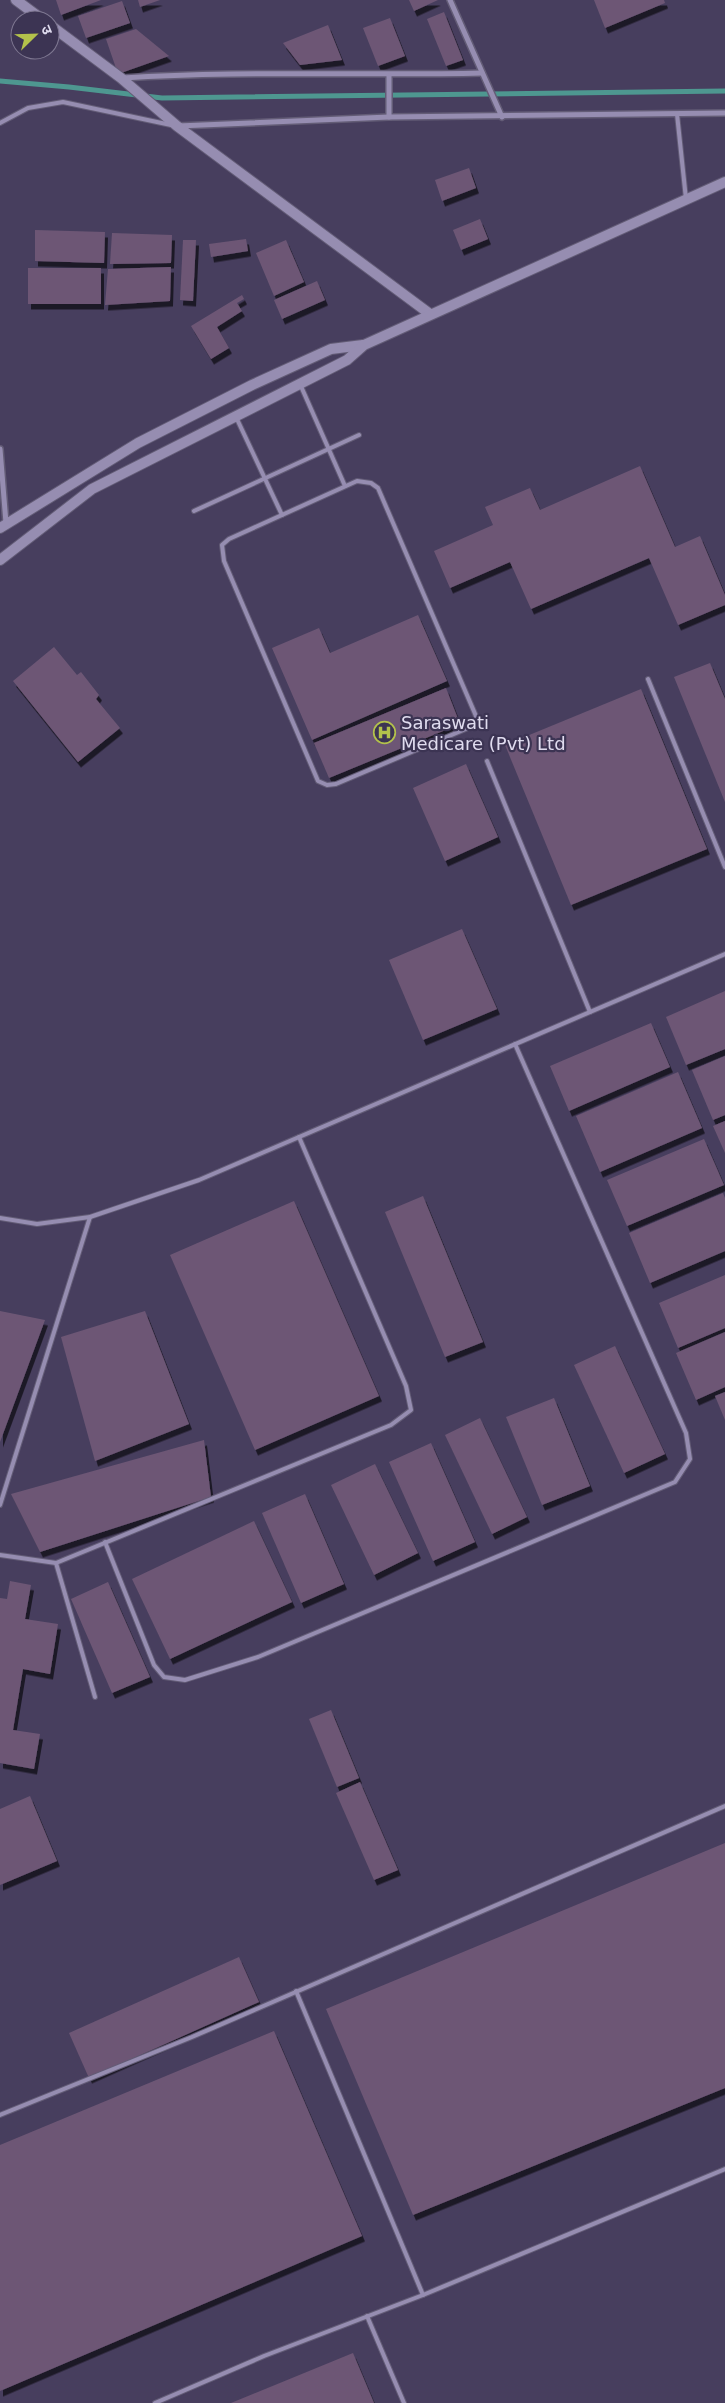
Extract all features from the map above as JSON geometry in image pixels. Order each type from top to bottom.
[{"type":"street","points":[[16,0],[30,10]]},
{"type":"street","points":[[450,0],[502,117]]},
{"type":"street","points":[[60,32],[121,78],[177,126],[430,314]]},
{"type":"street","points":[[121,78],[189,73],[389,76],[482,73]]},
{"type":"street","points":[[389,76],[389,117]]},
{"type":"street","points":[[177,126],[389,117],[725,113]]},
{"type":"street","points":[[0,560],[92,489],[347,360],[364,345],[725,182]]},
{"type":"street","points":[[0,449],[3,526],[138,443],[252,385],[331,349],[364,345]]},
{"type":"lane","points":[[0,123],[28,108],[63,102],[177,126]]},
{"type":"lane","points":[[677,114],[686,199]]},
{"type":"lane","points":[[300,384],[345,486]]},
{"type":"lane","points":[[236,417],[282,515]]},
{"type":"lane","points":[[194,511],[359,435]]},
{"type":"lane","points":[[357,480],[371,483],[378,488],[476,716],[475,724],[336,784],[326,785],[318,781],[221,552],[222,545],[228,539],[282,515],[357,480]]},
{"type":"lane","points":[[648,679],[725,867]]},
{"type":"lane","points":[[487,760],[590,1012]]},
{"type":"lane","points":[[0,1218],[37,1224],[90,1217],[199,1180],[725,954]]},
{"type":"lane","points":[[105,1542],[154,1664],[164,1678],[185,1680],[258,1657],[675,1482],[690,1459],[686,1433],[515,1044]]},
{"type":"lane","points":[[0,1555],[56,1563],[391,1425],[411,1410],[406,1386],[299,1137]]},
{"type":"lane","points":[[0,1505],[90,1217]]},
{"type":"lane","points":[[56,1563],[95,1697]]},
{"type":"lane","points":[[0,2115],[192,2037],[725,1806]]},
{"type":"lane","points":[[296,1991],[423,2295]]},
{"type":"lane","points":[[155,2403],[264,2356],[423,2295],[725,2169]]},
{"type":"lane","points":[[367,2316],[404,2403]]},
{"type":"building","points":[[56,0],[101,0],[61,15]]},
{"type":"building","points":[[138,0],[160,0],[140,7]]},
{"type":"building","points":[[409,0],[438,0],[414,11]]},
{"type":"building","points":[[594,0],[664,0],[665,3],[605,28]]},
{"type":"building","points":[[122,1],[130,23],[86,38],[78,16]]},
{"type":"building","points":[[444,12],[463,60],[446,66],[427,19]]},
{"type":"building","points":[[390,18],[405,56],[378,66],[363,28]]},
{"type":"building","points":[[328,25],[342,60],[300,65],[283,43]]},
{"type":"building","points":[[136,29],[169,56],[118,74],[106,39]]},
{"type":"building","points":[[469,168],[476,188],[442,201],[435,180]]},
{"type":"building","points":[[480,219],[488,239],[461,250],[453,230]]},
{"type":"building","points":[[35,230],[105,232],[104,263],[35,261]]},
{"type":"building","points":[[112,233],[172,235],[171,263],[110,264]]},
{"type":"building","points":[[246,239],[248,251],[211,257],[209,244]]},
{"type":"building","points":[[183,240],[196,240],[193,301],[180,300]]},
{"type":"building","points":[[286,240],[304,282],[274,296],[256,253]]},
{"type":"building","points":[[171,267],[170,301],[105,305],[108,269]]},
{"type":"building","points":[[28,268],[101,268],[101,304],[28,304]]},
{"type":"building","points":[[317,281],[325,300],[282,319],[274,300]]},
{"type":"building","points":[[242,295],[244,299],[237,303],[242,311],[217,327],[229,348],[211,359],[191,326]]},
{"type":"building","points":[[640,466],[675,547],[700,536],[725,595],[725,605],[678,625],[649,558],[531,609],[510,562],[450,588],[434,551],[493,525],[485,507],[530,488],[540,510]]},
{"type":"building","points":[[418,615],[447,681],[312,740],[272,648],[319,628],[330,653]]},
{"type":"building","points":[[54,647],[77,675],[81,672],[99,695],[96,699],[120,728],[78,762],[13,681]]},
{"type":"building","points":[[710,663],[725,699],[725,802],[674,677]]},
{"type":"building","points":[[446,688],[460,724],[329,778],[314,743]]},
{"type":"building","points":[[641,689],[707,849],[571,905],[505,745]]},
{"type":"building","points":[[466,764],[498,837],[445,861],[413,788]]},
{"type":"building","points":[[462,929],[497,1009],[423,1040],[389,960]]},
{"type":"building","points":[[725,991],[725,1049],[686,1065],[666,1017]]},
{"type":"building","points":[[651,1023],[670,1067],[569,1111],[550,1066]]},
{"type":"building","points":[[725,1056],[725,1115],[713,1120],[692,1070]]},
{"type":"building","points":[[678,1072],[702,1128],[600,1172],[576,1116]]},
{"type":"building","points":[[725,1121],[725,1153],[713,1126]]},
{"type":"building","points":[[704,1139],[724,1185],[627,1226],[607,1180]]},
{"type":"building","points":[[723,1193],[725,1198],[725,1251],[650,1283],[629,1233]]},
{"type":"building","points":[[423,1196],[483,1342],[445,1357],[385,1212]]},
{"type":"building","points":[[294,1201],[379,1396],[255,1450],[170,1255]]},
{"type":"building","points":[[725,1275],[725,1328],[678,1348],[659,1303]]},
{"type":"building","points":[[0,1311],[45,1320],[0,1442]]},
{"type":"building","points":[[145,1311],[189,1424],[95,1461],[61,1337]]},
{"type":"building","points":[[725,1332],[725,1387],[696,1400],[676,1353]]},
{"type":"building","points":[[615,1346],[665,1454],[624,1473],[574,1365]]},
{"type":"building","points":[[725,1392],[725,1420],[715,1396]]},
{"type":"building","points":[[554,1398],[590,1486],[542,1505],[506,1417]]},
{"type":"building","points":[[480,1418],[527,1517],[492,1534],[445,1435]]},
{"type":"building","points":[[204,1440],[211,1497],[40,1552],[11,1494]]},
{"type":"building","points":[[431,1443],[475,1542],[433,1561],[389,1462]]},
{"type":"building","points":[[375,1464],[418,1553],[374,1575],[331,1485]]},
{"type":"building","points":[[305,1494],[344,1584],[301,1603],[262,1513]]},
{"type":"building","points":[[254,1521],[292,1602],[170,1659],[132,1579]]},
{"type":"building","points":[[10,1581],[31,1585],[25,1619],[58,1624],[50,1674],[23,1669],[13,1730],[40,1734],[34,1769],[0,1763],[0,1598],[7,1599]]},
{"type":"building","points":[[108,1582],[150,1677],[112,1693],[71,1599]]},
{"type":"building","points":[[331,1710],[359,1778],[337,1787],[309,1719]]},
{"type":"building","points":[[360,1782],[398,1870],[374,1880],[336,1793]]},
{"type":"building","points":[[30,1796],[57,1861],[0,1885],[0,1809]]},
{"type":"building","points":[[725,1843],[725,2088],[413,2215],[326,2009]]},
{"type":"building","points":[[239,1957],[259,2002],[89,2078],[69,2033]]},
{"type":"building","points":[[274,2031],[362,2236],[0,2391],[0,2145]]},
{"type":"building","points":[[353,2353],[374,2403],[231,2403]]},
{"type":"waterway","points":[[0,81],[162,98],[725,91]]},
{"type":"place","name":"Saraswati Medicare (Pvt) Ltd","points":[[385,733]]}]
